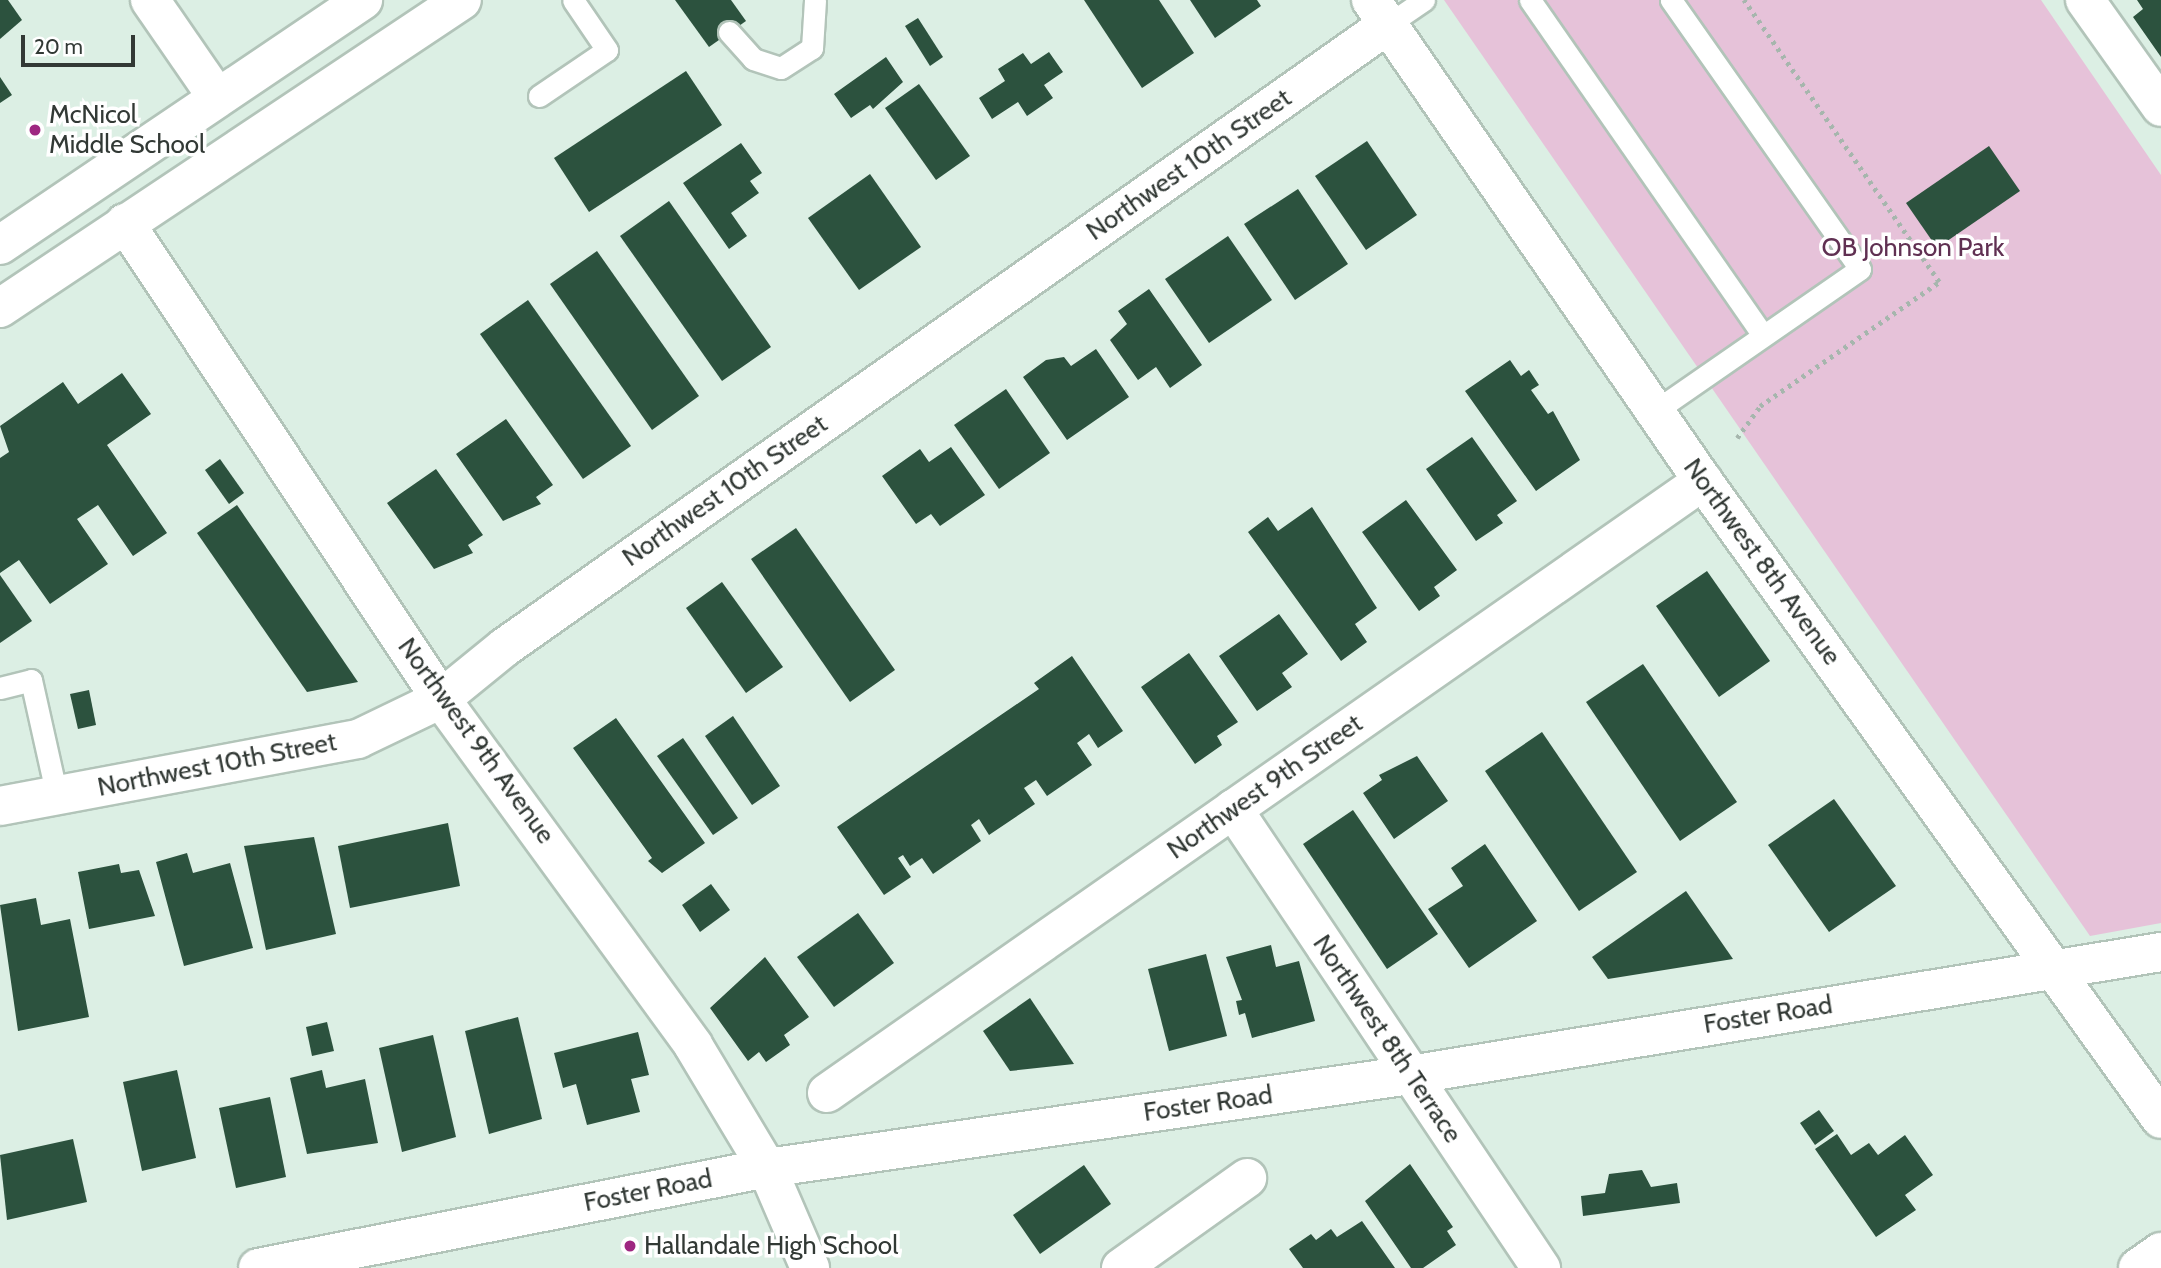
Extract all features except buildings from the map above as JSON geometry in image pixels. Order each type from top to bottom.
[{"type":"street","points":[[150,0],[217,97]]},
{"type":"street","points":[[0,245],[363,0]]},
{"type":"street","points":[[0,308],[462,0]]},
{"type":"street","points":[[2085,0],[2161,107]]},
{"type":"street","name":"Northwest 8th Avenue","points":[[1379,13],[1703,481],[2161,1119]]},
{"type":"street","name":"Northwest 10th Street","points":[[0,806],[358,739],[441,699],[505,647],[1379,13]]},
{"type":"street","name":"Northwest 9th Avenue","points":[[125,223],[441,699],[693,1045],[767,1168],[810,1268]]},
{"type":"street","name":"Northwest 9th Street","points":[[827,1093],[1703,481]]},
{"type":"street","name":"Northwest 8th Terrace","points":[[1233,809],[1541,1268]]},
{"type":"street","name":"Foster Road","points":[[258,1268],[767,1168],[1410,1075],[2161,952]]},
{"type":"street","points":[[1121,1268],[1247,1178]]},
{"type":"street","points":[[2138,1268],[2161,1252]]},
{"type":"lane","points":[[539,96],[607,50],[573,0]]},
{"type":"lane","points":[[729,32],[753,60],[781,68],[812,48],[815,0]]},
{"type":"lane","points":[[1379,13],[1424,0]]},
{"type":"lane","points":[[1531,0],[1763,335]]},
{"type":"lane","points":[[1655,411],[1860,269],[1671,0]]},
{"type":"lane","points":[[0,688],[31,680],[57,796]]},
{"type":"green space","name":"OB Johnson Park","points":[[1444,0],[2041,0],[2161,175],[2161,923],[2090,936]]},
{"type":"place","name":"McNicol Middle School","points":[[35,130]]},
{"type":"place","name":"Hallandale High School","points":[[630,1246]]}]
